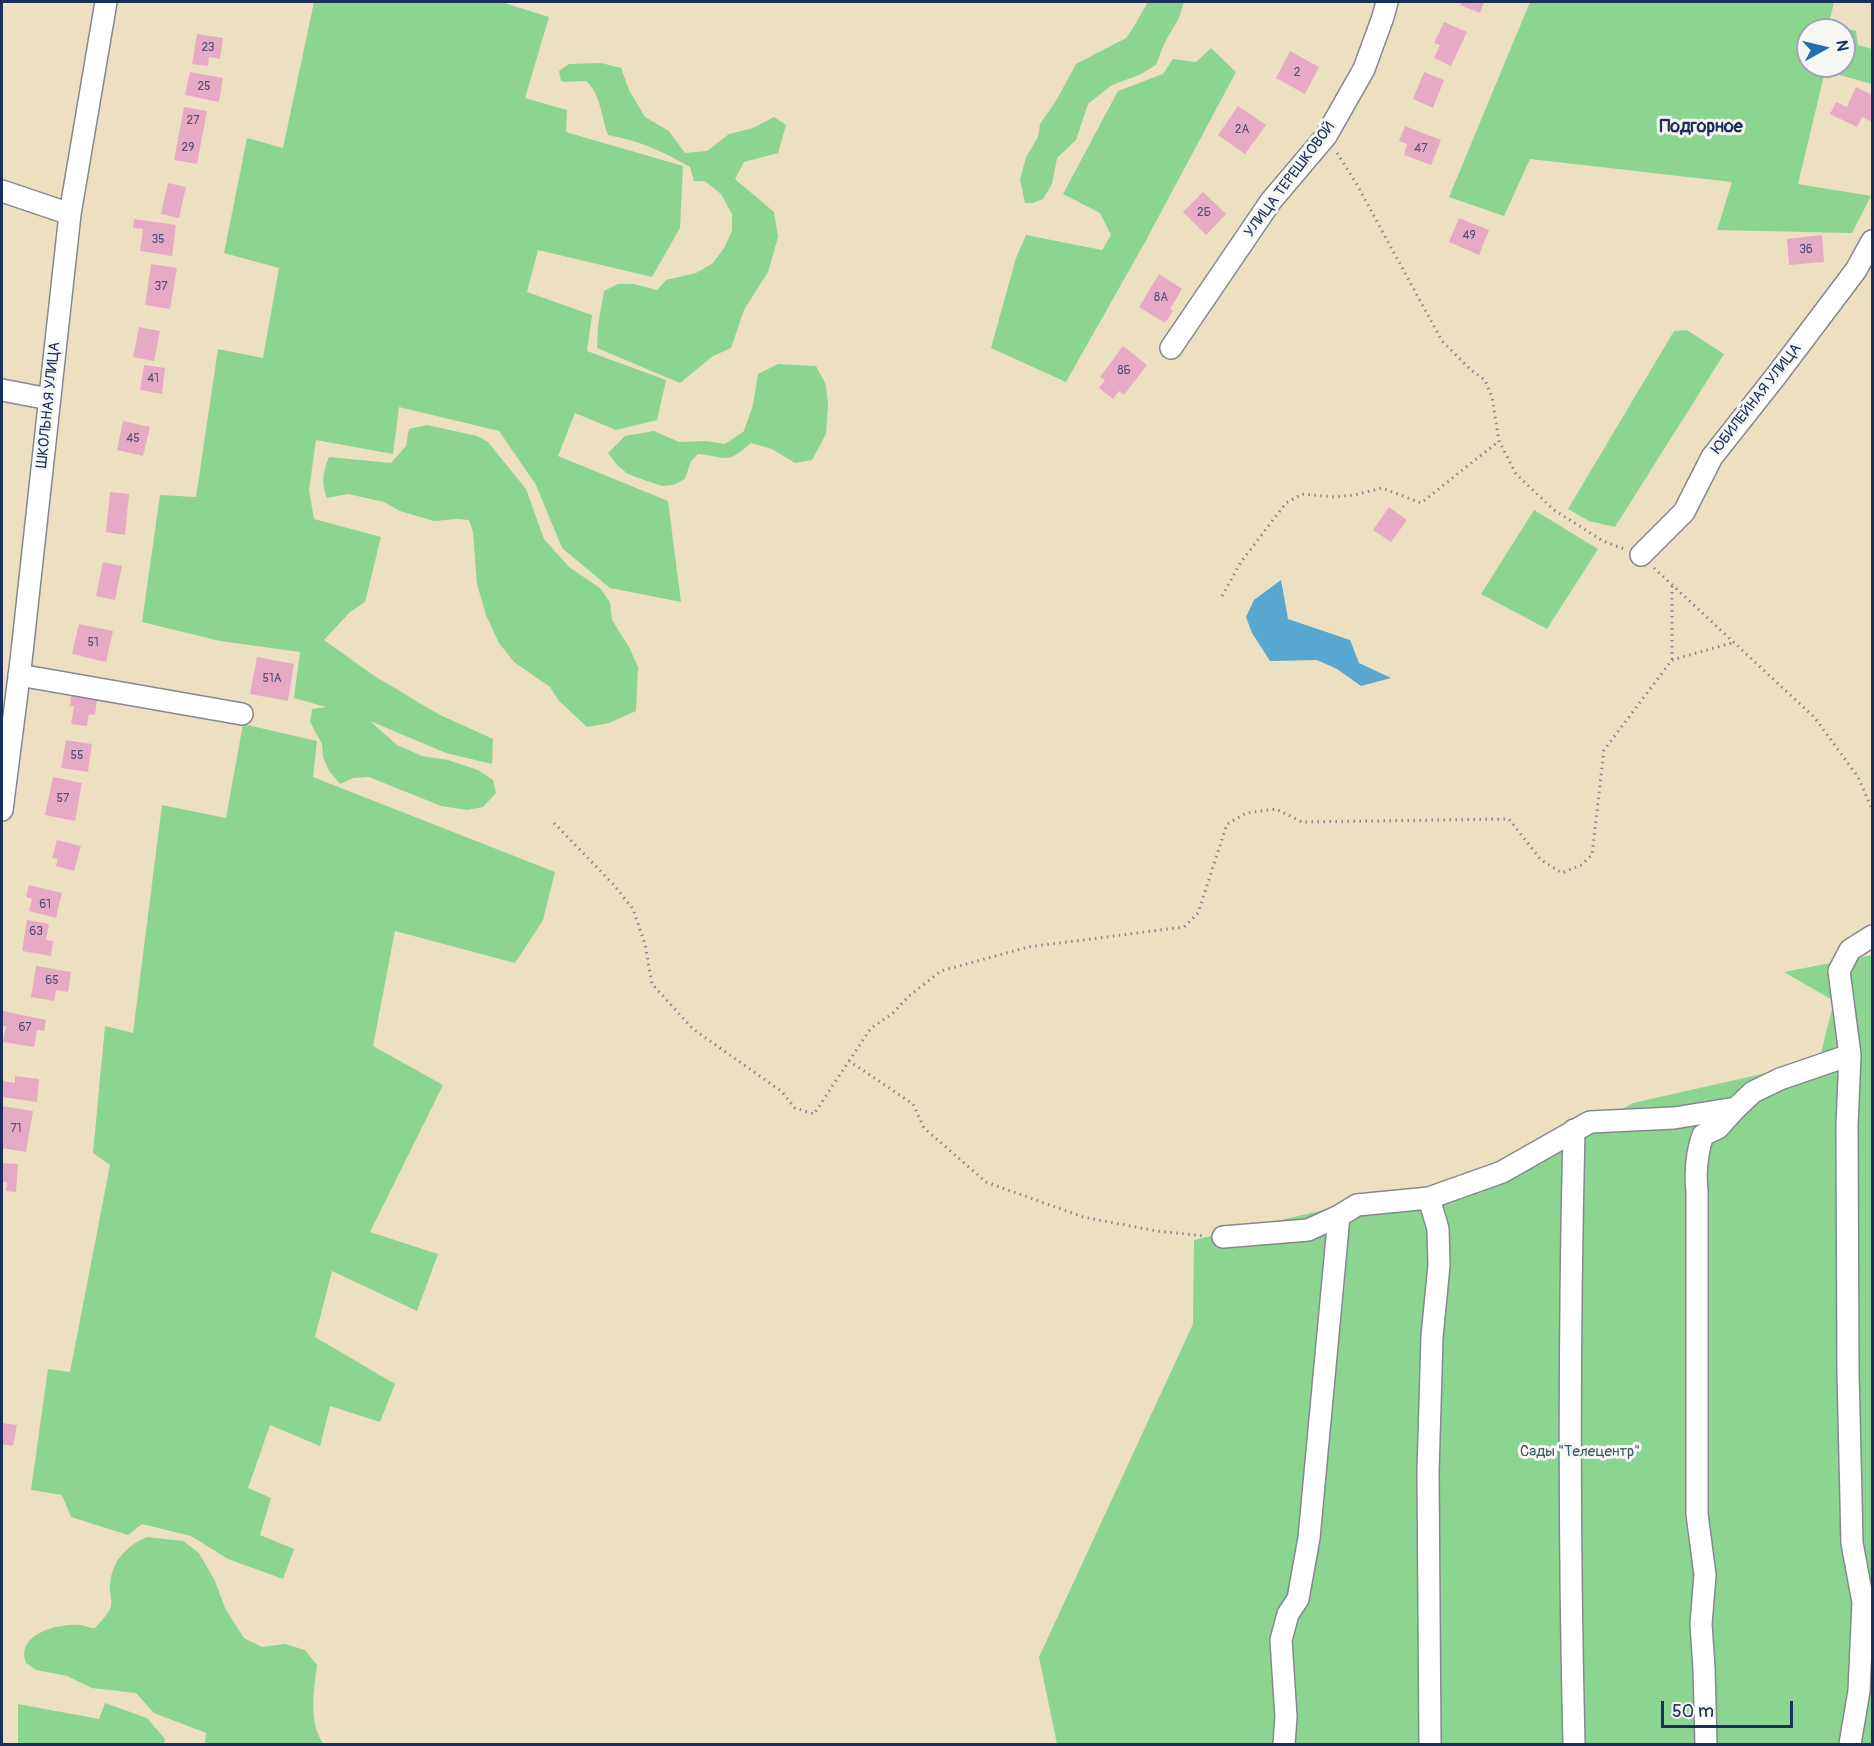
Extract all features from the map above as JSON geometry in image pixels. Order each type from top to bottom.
[{"type":"street","name":"ШКОЛЬНАЯ УЛИЦА","points":[[2,810],[70,214],[106,2]]},
{"type":"street","name":"УЛИЦА ТЕРЕШКОВОЙ","points":[[1171,348],[1271,201],[1326,136],[1364,69],[1383,17],[1386,2]]},
{"type":"street","points":[[2,191],[70,214]]},
{"type":"street","name":"ЮБИЛЕЙНАЯ УЛИЦА","points":[[1641,555],[1684,512],[1712,457],[1856,270],[1872,241]]},
{"type":"street","points":[[2,390],[49,399]]},
{"type":"street","points":[[19,675],[242,714]]},
{"type":"street","points":[[1850,1744],[1859,1691],[1863,1602],[1852,1543],[1851,1520],[1847,1125],[1850,1055],[1839,971],[1850,950],[1872,936]]},
{"type":"street","points":[[1706,1744],[1701,1624],[1705,1575],[1697,1514],[1698,1204],[1695,1171],[1697,1150],[1703,1134],[1718,1128],[1753,1092],[1780,1079],[1850,1055]]},
{"type":"street","points":[[1223,1237],[1308,1230],[1357,1205],[1429,1198],[1502,1172],[1590,1122],[1674,1118],[1736,1108]]},
{"type":"street","points":[[1574,1130],[1570,1316],[1570,1523],[1574,1744]]},
{"type":"street","points":[[1429,1198],[1438,1229],[1439,1265],[1432,1337],[1428,1472],[1430,1744]]},
{"type":"street","points":[[1284,1744],[1286,1717],[1281,1640],[1287,1614],[1298,1599],[1309,1538],[1339,1216]]},
{"type":"path","points":[[1326,136],[1356,183],[1442,342],[1485,380],[1492,398],[1499,441],[1516,474],[1554,510],[1603,541],[1641,555],[1735,642],[1815,718],[1858,777],[1872,810]]},
{"type":"path","points":[[1222,596],[1241,562],[1287,503],[1302,494],[1335,497],[1382,488],[1421,503],[1499,441]]},
{"type":"path","points":[[1672,586],[1672,660]]},
{"type":"path","points":[[554,823],[614,885],[633,909],[645,944],[652,984],[693,1029],[781,1091],[795,1108],[814,1114],[871,1028],[892,1014],[909,996],[942,971],[1028,947],[1184,927],[1198,913],[1227,824],[1246,813],[1276,809],[1302,822],[1509,819],[1541,860],[1562,873],[1581,865],[1592,855],[1604,750],[1672,660],[1735,642]]},
{"type":"path","points":[[849,1061],[913,1104],[924,1128],[986,1182],[1083,1217],[1157,1231],[1223,1237]]},
{"type":"green space","points":[[314,2],[501,2],[549,17],[525,98],[567,110],[566,132],[683,166],[680,228],[652,277],[538,250],[527,292],[592,315],[587,351],[666,380],[657,420],[616,430],[575,413],[558,456],[668,501],[681,602],[610,588],[562,548],[536,485],[499,431],[399,407],[393,454],[316,440],[309,490],[314,519],[381,537],[365,602],[350,612],[324,640],[373,675],[438,714],[493,739],[492,764],[446,753],[370,721],[397,745],[422,756],[448,760],[478,770],[493,780],[496,793],[483,807],[467,810],[441,806],[369,777],[353,778],[340,784],[329,771],[323,757],[322,744],[310,722],[312,709],[326,707],[294,698],[300,652],[220,641],[142,622],[160,495],[196,497],[218,349],[263,358],[279,268],[224,253],[247,138],[283,148]]},
{"type":"green space","points":[[1148,2],[1184,2],[1179,18],[1164,44],[1156,65],[1139,75],[1112,85],[1088,104],[1076,140],[1057,158],[1052,184],[1043,199],[1025,203],[1020,180],[1026,157],[1038,137],[1040,124],[1056,101],[1076,64],[1126,38]]},
{"type":"green space","points":[[1530,2],[1834,2],[1830,18],[1796,18],[1796,78],[1823,78],[1798,184],[1871,196],[1852,233],[1717,230],[1732,182],[1530,159],[1504,216],[1449,197]]},
{"type":"green space","points":[[1856,31],[1858,45],[1872,49],[1872,84],[1850,78],[1856,78]]},
{"type":"green space","points":[[1211,48],[1236,72],[1144,244],[1066,382],[991,348],[1016,258],[1026,235],[1102,250],[1111,235],[1100,213],[1063,194],[1118,91],[1163,74],[1173,59],[1196,62]]},
{"type":"green space","points":[[601,63],[621,68],[629,90],[645,117],[669,131],[685,153],[707,151],[729,134],[753,128],[774,117],[786,125],[778,153],[744,162],[735,179],[774,212],[778,237],[768,272],[744,310],[731,348],[713,356],[680,383],[597,348],[604,291],[618,284],[634,284],[657,290],[666,280],[696,273],[713,263],[724,248],[732,231],[732,214],[721,194],[705,181],[694,181],[690,167],[650,147],[608,135],[598,99],[586,81],[561,81],[559,71],[569,64]]},
{"type":"green space","points":[[1687,330],[1724,354],[1615,527],[1589,521],[1568,509],[1674,331]]},
{"type":"green space","points":[[778,364],[816,366],[826,385],[828,405],[826,434],[812,460],[795,463],[772,449],[751,443],[731,457],[721,458],[698,454],[691,461],[685,479],[673,485],[662,486],[628,474],[608,453],[625,436],[654,431],[679,442],[706,441],[725,444],[744,431],[753,405],[758,374]]},
{"type":"green space","points":[[427,425],[477,436],[488,442],[526,489],[544,539],[569,567],[600,588],[610,602],[612,620],[629,647],[638,667],[636,711],[609,723],[587,727],[559,701],[550,687],[514,662],[499,643],[486,615],[477,584],[473,532],[469,520],[434,521],[400,511],[384,502],[348,494],[327,498],[324,478],[329,457],[391,463],[406,446],[409,429]]},
{"type":"green space","points":[[1534,510],[1598,549],[1547,629],[1481,594]]},
{"type":"green space","points":[[243,724],[317,741],[313,777],[555,872],[543,920],[515,963],[395,931],[373,1046],[443,1085],[370,1232],[438,1254],[417,1311],[332,1271],[315,1337],[395,1384],[380,1422],[330,1406],[320,1446],[270,1425],[248,1488],[271,1498],[260,1535],[294,1549],[283,1579],[228,1559],[191,1536],[142,1524],[128,1535],[71,1517],[62,1495],[31,1490],[48,1369],[70,1372],[110,1165],[93,1153],[105,1026],[133,1033],[162,805],[226,818]]},
{"type":"green space","name":"Сады \"Телецентр\"","points":[[1872,955],[1872,1744],[1057,1744],[1039,1657],[1193,1324],[1194,1240],[1515,1166],[1633,1103],[1819,1061],[1834,1001],[1784,972]]},
{"type":"green space","points":[[147,1537],[183,1541],[199,1553],[215,1581],[225,1608],[244,1638],[262,1647],[285,1644],[305,1650],[317,1665],[314,1717],[319,1736],[324,1744],[205,1744],[206,1733],[154,1713],[136,1693],[92,1688],[67,1676],[36,1670],[26,1663],[24,1653],[26,1645],[38,1634],[64,1625],[95,1628],[110,1608],[111,1577],[117,1562],[132,1545]]},
{"type":"green space","points":[[105,1703],[147,1718],[165,1739],[164,1744],[18,1744],[18,1704],[99,1719]]},
{"type":"water","points":[[1281,580],[1288,619],[1350,640],[1359,663],[1391,678],[1361,686],[1337,669],[1317,660],[1270,661],[1252,633],[1246,617],[1254,600]]},
{"type":"building","points":[[1462,2],[1484,2],[1480,13],[1460,5]]},
{"type":"building","points":[[1444,22],[1467,32],[1451,66],[1434,58],[1440,45],[1434,43]]},
{"type":"building","points":[[197,34],[223,38],[220,59],[209,57],[208,66],[192,64]]},
{"type":"building","points":[[1290,51],[1319,67],[1305,94],[1276,78]]},
{"type":"building","points":[[190,72],[223,78],[219,102],[185,95]]},
{"type":"building","points":[[1424,72],[1444,80],[1433,108],[1413,99]]},
{"type":"building","points":[[1856,87],[1872,95],[1872,122],[1862,117],[1857,127],[1830,114],[1836,102],[1847,107]]},
{"type":"building","points":[[1238,106],[1266,125],[1245,154],[1218,135]]},
{"type":"building","points":[[184,107],[207,111],[197,164],[174,160]]},
{"type":"building","points":[[1405,126],[1441,140],[1431,165],[1404,155],[1407,144],[1399,141]]},
{"type":"building","points":[[168,183],[186,187],[179,218],[161,214]]},
{"type":"building","points":[[1203,192],[1226,214],[1206,235],[1183,212]]},
{"type":"building","points":[[1459,218],[1489,230],[1479,255],[1449,242]]},
{"type":"building","points":[[134,219],[176,225],[172,256],[140,251],[143,229],[133,228]]},
{"type":"building","points":[[1822,235],[1824,262],[1789,265],[1787,239]]},
{"type":"building","points":[[151,264],[177,268],[170,309],[145,305]]},
{"type":"building","points":[[1159,274],[1182,289],[1165,323],[1139,307]]},
{"type":"building","points":[[139,327],[160,331],[154,361],[133,357]]},
{"type":"building","points":[[1123,346],[1147,365],[1124,395],[1119,391],[1113,399],[1099,388],[1105,380],[1100,377]]},
{"type":"building","points":[[144,365],[165,368],[162,394],[140,390]]},
{"type":"building","points":[[123,421],[150,427],[143,456],[117,450]]},
{"type":"building","points":[[110,492],[129,494],[125,535],[106,532]]},
{"type":"building","points":[[1389,507],[1407,520],[1391,542],[1373,530]]},
{"type":"building","points":[[103,562],[122,566],[115,600],[96,596]]},
{"type":"building","points":[[79,624],[113,631],[106,662],[72,654]]},
{"type":"building","points":[[257,657],[294,664],[288,701],[250,694]]},
{"type":"building","points":[[71,695],[97,700],[95,715],[89,714],[87,726],[71,724],[74,706],[70,706]]},
{"type":"building","points":[[66,740],[92,744],[88,772],[61,768]]},
{"type":"building","points":[[53,777],[82,783],[75,821],[45,815]]},
{"type":"building","points":[[57,840],[81,846],[74,871],[56,866],[58,859],[52,858]]},
{"type":"building","points":[[29,885],[62,893],[56,918],[29,911],[32,899],[26,897]]},
{"type":"building","points":[[27,920],[49,924],[46,940],[53,941],[51,956],[22,951]]},
{"type":"building","points":[[36,966],[71,972],[68,992],[56,990],[54,1001],[31,997]]},
{"type":"building","points":[[3,1011],[46,1020],[44,1031],[37,1030],[34,1047],[3,1042],[6,1026],[2,1026]]},
{"type":"building","points":[[15,1076],[39,1079],[37,1102],[2,1097],[2,1081],[15,1083]]},
{"type":"building","points":[[2,1106],[33,1111],[26,1152],[2,1148]]},
{"type":"building","points":[[2,1163],[18,1164],[16,1192],[6,1191],[7,1182],[2,1182]]},
{"type":"building","points":[[2,1423],[17,1425],[13,1446],[2,1444]]},
{"type":"district","name":"Подгорное","points":[[1701,127]]}]
